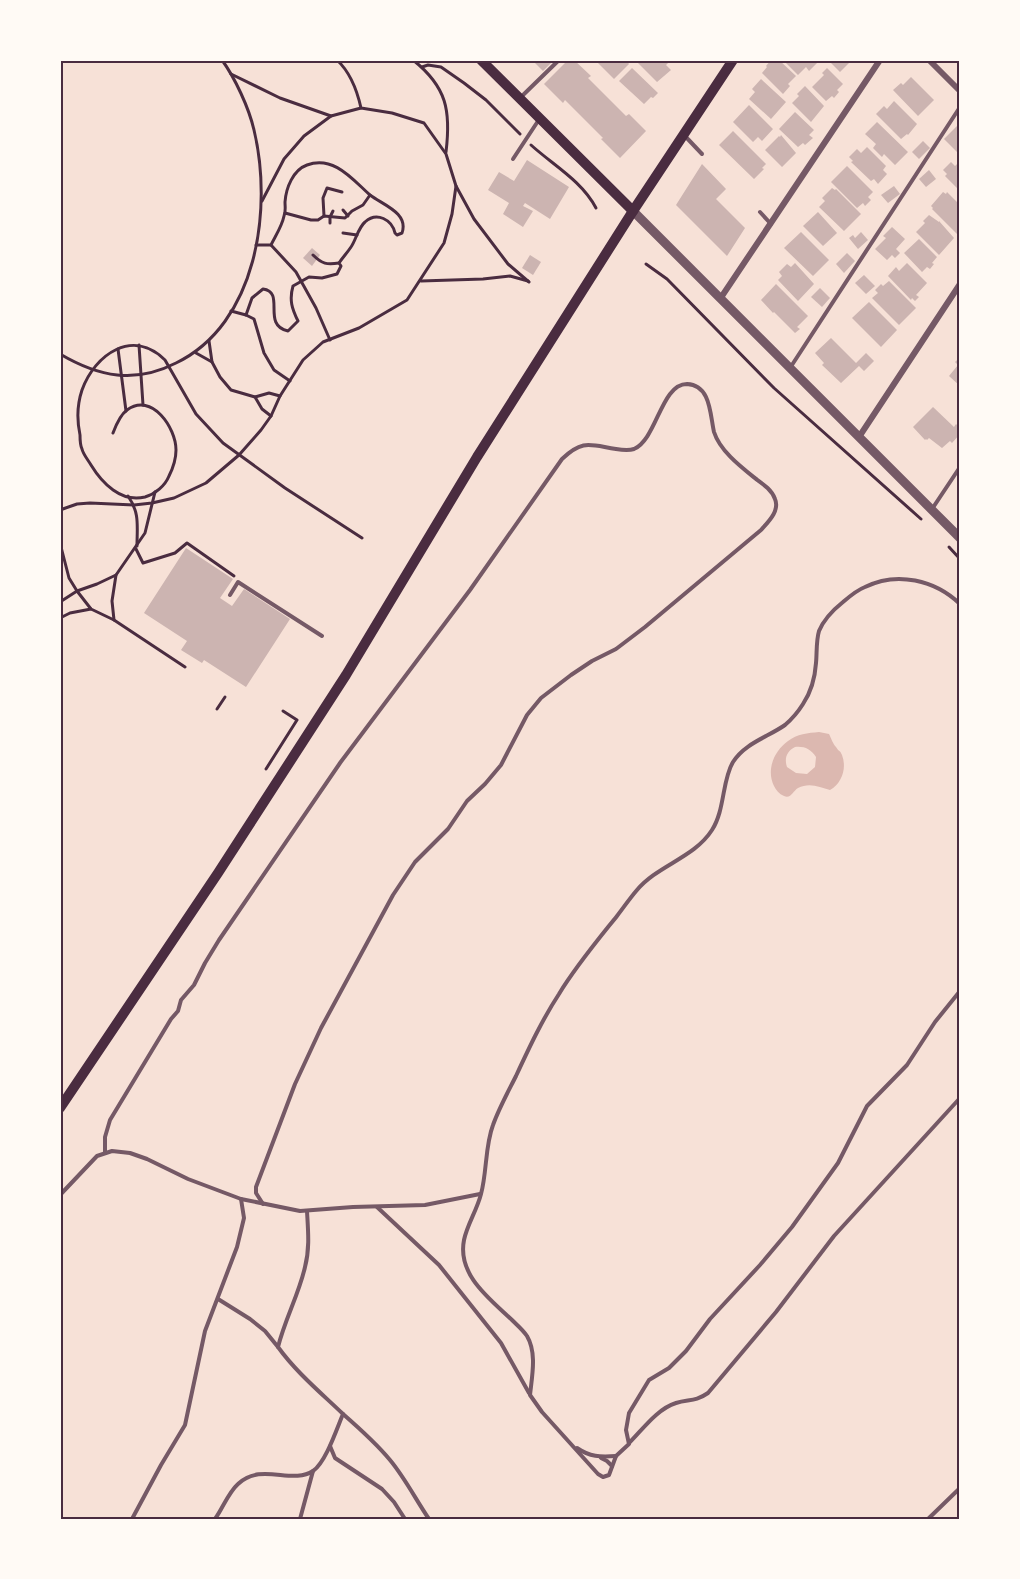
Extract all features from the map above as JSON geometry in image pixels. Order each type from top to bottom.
[{"type":"main road","points":[[481,60],[633,211]]},
{"type":"main road","points":[[60,1108],[218,873],[340,684],[465,476],[633,211],[733,60]]},
{"type":"street","points":[[720,299],[880,60]]},
{"type":"street","points":[[929,60],[960,91]]},
{"type":"street","points":[[633,211],[960,538]]},
{"type":"street","points":[[859,437],[960,284]]},
{"type":"lane","points":[[520,98],[559,60]]},
{"type":"lane","points":[[789,369],[960,107]]},
{"type":"lane","points":[[513,159],[540,118]]},
{"type":"lane","points":[[683,135],[702,154]]},
{"type":"lane","points":[[760,212],[771,224]]},
{"type":"lane","points":[[105,1152],[105,1137],[110,1120],[132,1081],[178,1011],[181,1000],[194,985],[204,963],[219,940],[340,763],[470,590],[562,459],[576,447],[584,444],[631,450],[651,432],[669,396],[678,386],[692,385],[707,398],[715,433],[724,449],[768,489],[775,499],[775,512],[761,530],[645,627],[616,649],[571,675],[541,698],[527,715],[501,765],[467,801],[448,829],[415,862],[393,895],[321,1028],[295,1084],[256,1186],[256,1193],[263,1204]]},
{"type":"lane","points":[[932,510],[960,467]]},
{"type":"lane","points":[[530,1395],[533,1365],[528,1337],[478,1287],[468,1273],[463,1258],[464,1240],[481,1194],[492,1127],[539,1027],[582,958],[642,884],[662,868],[690,852],[712,830],[721,807],[729,770],[740,753],[788,723],[800,709],[811,690],[819,632],[835,608],[865,587],[878,582],[905,578],[937,587],[951,595],[960,604]]},
{"type":"lane","points":[[230,594],[238,582],[322,636]]},
{"type":"lane","points":[[629,1444],[626,1430],[629,1413],[649,1380],[669,1368],[686,1351],[710,1319],[792,1227],[838,1163],[867,1106],[907,1065],[935,1022],[960,991]]},
{"type":"lane","points":[[376,1207],[440,1265],[501,1343],[530,1395],[543,1412],[603,1478],[612,1471],[616,1456],[666,1408],[678,1402],[700,1399],[708,1393],[776,1312],[834,1236],[960,1098]]},
{"type":"lane","points":[[60,1195],[98,1156],[112,1150],[147,1159],[188,1179],[241,1199],[300,1211],[425,1205],[481,1194]]},
{"type":"lane","points":[[132,1519],[185,1425],[206,1331],[237,1247],[244,1218],[241,1199]]},
{"type":"lane","points":[[278,1347],[305,1267],[309,1242],[307,1211]]},
{"type":"lane","points":[[218,1299],[265,1331],[286,1359],[371,1439],[390,1460],[429,1519]]},
{"type":"lane","points":[[300,1519],[313,1471],[330,1446],[343,1414]]},
{"type":"lane","points":[[330,1446],[335,1458],[382,1489],[405,1519]]},
{"type":"lane","points":[[574,1446],[587,1455],[608,1461],[612,1466]]},
{"type":"lane","points":[[600,1458],[616,1456]]},
{"type":"lane","points":[[215,1519],[238,1483],[249,1477],[260,1474],[296,1476],[313,1471]]},
{"type":"lane","points":[[928,1519],[960,1488]]},
{"type":"path","points":[[60,354],[92,370],[121,376],[156,372],[195,353],[209,341],[231,311],[243,288],[256,245],[260,226],[261,174],[254,130],[248,112],[222,60]]},
{"type":"path","points":[[337,60],[346,68],[358,93],[361,108]]},
{"type":"path","points":[[413,60],[436,82],[446,107],[449,129],[446,154]]},
{"type":"path","points":[[422,67],[428,64],[441,67],[464,82],[578,186],[596,208]]},
{"type":"path","points":[[230,73],[280,98],[331,116]]},
{"type":"path","points":[[261,201],[284,159],[304,136],[331,116],[361,108],[392,113],[424,123],[446,154],[456,186],[474,219],[508,264],[529,282],[510,276],[421,281]]},
{"type":"path","points":[[271,245],[281,227],[291,179],[306,165],[316,163],[331,165],[344,171],[371,195],[391,208],[403,221],[402,233],[397,235],[390,222],[383,218],[374,218],[365,222],[339,263],[324,264],[313,255]]},
{"type":"path","points":[[60,510],[90,502],[134,505],[152,503],[174,498],[206,483],[239,455],[261,430],[303,360],[323,342],[359,328],[407,300],[444,243],[452,214],[456,186]]},
{"type":"path","points":[[324,216],[323,198],[327,188],[342,192]]},
{"type":"path","points":[[285,213],[311,220],[318,220],[324,216],[345,218],[363,205],[371,195]]},
{"type":"path","points":[[343,210],[348,216]]},
{"type":"path","points":[[330,223],[333,211]]},
{"type":"path","points":[[343,233],[357,236]]},
{"type":"path","points":[[256,245],[271,245],[297,273],[330,340]]},
{"type":"path","points":[[246,315],[252,298],[263,289],[269,290],[273,294],[276,324],[280,329],[288,331],[298,321],[291,307],[293,286],[309,277],[322,278],[338,274],[341,266],[339,263]]},
{"type":"path","points":[[646,264],[667,279],[774,388],[924,521]]},
{"type":"path","points":[[231,311],[254,319],[264,353],[274,370],[290,381]]},
{"type":"path","points":[[209,341],[212,362],[220,377],[231,390],[255,397],[270,393],[280,396]]},
{"type":"path","points":[[139,345],[143,405]]},
{"type":"path","points":[[113,433],[118,421],[126,411],[134,406],[143,405],[152,408],[164,418],[173,435],[176,449],[175,459],[164,484],[155,492],[138,498],[110,489],[97,475],[82,450],[77,420],[82,391],[92,370],[105,356],[128,346],[139,345],[150,348],[159,353],[170,366],[196,414],[223,443],[285,488],[362,538]]},
{"type":"path","points":[[118,349],[126,411]]},
{"type":"path","points":[[195,353],[212,362]]},
{"type":"path","points":[[255,397],[262,409],[271,416]]},
{"type":"path","points":[[114,620],[112,601],[116,575],[146,533],[155,492]]},
{"type":"path","points":[[128,496],[137,513],[137,547],[143,563],[175,553],[187,543],[233,574],[238,582]]},
{"type":"path","points":[[60,543],[69,578],[76,591],[91,609],[114,620],[186,667]]},
{"type":"path","points":[[945,543],[960,560]]},
{"type":"path","points":[[60,602],[76,591],[116,575]]},
{"type":"path","points":[[60,618],[70,613],[91,609]]},
{"type":"path","points":[[217,709],[225,697]]},
{"type":"path","points":[[266,769],[297,720],[283,711]]},
{"type":"shaded area","points":[[819,732],[829,734],[841,753],[844,770],[840,779],[830,790],[806,785],[786,797],[782,795],[772,780],[771,767],[775,755],[791,739],[803,734]],"holes":[[[795,747],[810,750],[816,757],[815,767],[807,774],[796,773],[787,767],[786,758]]]},
{"type":"building","points":[[539,60],[554,60],[543,71],[535,63]]},
{"type":"building","points":[[568,60],[574,60],[591,76],[588,78],[626,116],[629,114],[646,131],[620,158],[565,100],[563,103],[544,84]]},
{"type":"building","points":[[595,60],[626,60],[629,64],[614,79]]},
{"type":"building","points":[[635,60],[666,60],[669,62],[666,65],[671,70],[657,82]]},
{"type":"building","points":[[771,60],[779,60],[796,76],[788,84],[790,86],[783,94],[762,73]]},
{"type":"building","points":[[783,60],[820,60],[809,71],[806,67],[798,75]]},
{"type":"building","points":[[828,60],[852,60],[840,72]]},
{"type":"building","points":[[632,68],[658,93],[644,104],[619,81]]},
{"type":"building","points":[[827,68],[843,84],[837,90],[839,92],[834,98],[832,96],[826,101],[812,87],[824,75],[822,73]]},
{"type":"building","points":[[911,77],[934,100],[918,116],[893,90],[901,83],[903,85]]},
{"type":"building","points":[[761,79],[786,102],[771,119],[749,99],[755,92],[752,89]]},
{"type":"building","points":[[805,86],[824,106],[811,122],[792,103]]},
{"type":"building","points":[[894,101],[917,124],[908,135],[901,139],[876,114],[884,106],[887,109]]},
{"type":"building","points":[[749,105],[773,129],[762,141],[758,137],[753,142],[733,122]]},
{"type":"building","points":[[795,112],[814,130],[809,135],[813,138],[805,145],[803,143],[798,147],[779,129]]},
{"type":"building","points":[[877,122],[908,152],[895,165],[884,154],[882,157],[873,148],[876,144],[865,134]]},
{"type":"building","points":[[960,123],[960,151],[958,153],[944,139]]},
{"type":"building","points":[[733,131],[766,164],[754,179],[719,145]]},
{"type":"building","points":[[781,135],[796,153],[782,167],[765,150]]},
{"type":"building","points":[[923,141],[930,148],[919,159],[912,152]]},
{"type":"building","points":[[867,147],[886,166],[883,170],[887,174],[878,184],[874,179],[871,181],[851,162],[853,161],[849,157],[857,149],[861,153]]},
{"type":"building","points":[[527,160],[569,187],[550,219],[525,203],[523,206],[533,211],[523,227],[503,214],[509,203],[488,190],[499,172],[514,181]]},
{"type":"building","points":[[960,161],[960,191],[945,176],[947,174],[943,170],[951,162],[955,166]]},
{"type":"building","points":[[702,164],[726,189],[716,199],[745,228],[727,256],[676,205]]},
{"type":"building","points":[[847,166],[873,192],[868,197],[871,200],[865,206],[863,203],[857,208],[831,182]]},
{"type":"building","points":[[929,170],[936,179],[926,187],[919,179]]},
{"type":"building","points":[[894,186],[900,194],[888,203],[881,195]]},
{"type":"building","points":[[832,188],[836,189],[861,214],[844,231],[819,207],[825,201],[822,198]]},
{"type":"building","points":[[943,192],[946,194],[947,192],[960,205],[960,231],[957,234],[931,206]]},
{"type":"building","points":[[818,212],[837,233],[823,246],[803,226]]},
{"type":"building","points":[[929,215],[939,221],[954,238],[939,255],[916,232]]},
{"type":"building","points":[[892,227],[905,239],[896,249],[900,253],[895,258],[892,255],[887,260],[875,249],[886,238],[883,236]]},
{"type":"building","points":[[801,232],[829,260],[813,276],[784,248]]},
{"type":"building","points":[[861,232],[868,240],[858,249],[849,238],[853,235],[855,238]]},
{"type":"building","points":[[919,239],[937,257],[930,269],[927,267],[922,272],[904,253]]},
{"type":"building","points":[[312,248],[320,255],[312,266],[303,258]]},
{"type":"building","points":[[847,253],[855,261],[844,273],[836,264]]},
{"type":"building","points":[[530,255],[541,262],[533,275],[522,268]]},
{"type":"building","points":[[795,263],[814,284],[798,301],[778,280],[782,276],[779,272],[787,264],[791,267]]},
{"type":"building","points":[[907,263],[927,283],[916,295],[919,297],[915,301],[912,298],[911,300],[888,276],[896,267],[899,271]]},
{"type":"building","points":[[864,275],[875,286],[866,294],[855,283]]},
{"type":"building","points":[[889,281],[916,308],[899,325],[872,298],[878,293],[875,290],[881,284],[883,286]]},
{"type":"building","points":[[776,284],[808,316],[797,327],[800,329],[795,333],[761,300]]},
{"type":"building","points":[[820,288],[830,298],[822,307],[811,297]]},
{"type":"building","points":[[869,302],[897,330],[881,347],[852,318]]},
{"type":"building","points":[[831,338],[856,363],[866,353],[874,361],[864,371],[859,366],[841,383],[822,365],[824,363],[815,353]]},
{"type":"building","points":[[960,357],[960,386],[949,376],[958,365],[955,362]]},
{"type":"building","points":[[933,407],[954,427],[956,424],[960,428],[960,434],[952,443],[950,441],[942,448],[929,438],[925,440],[913,427]]},
{"type":"building","points":[[186,548],[233,579],[220,598],[232,606],[244,589],[290,619],[246,687],[204,660],[202,663],[181,650],[187,641],[144,613]]}]
